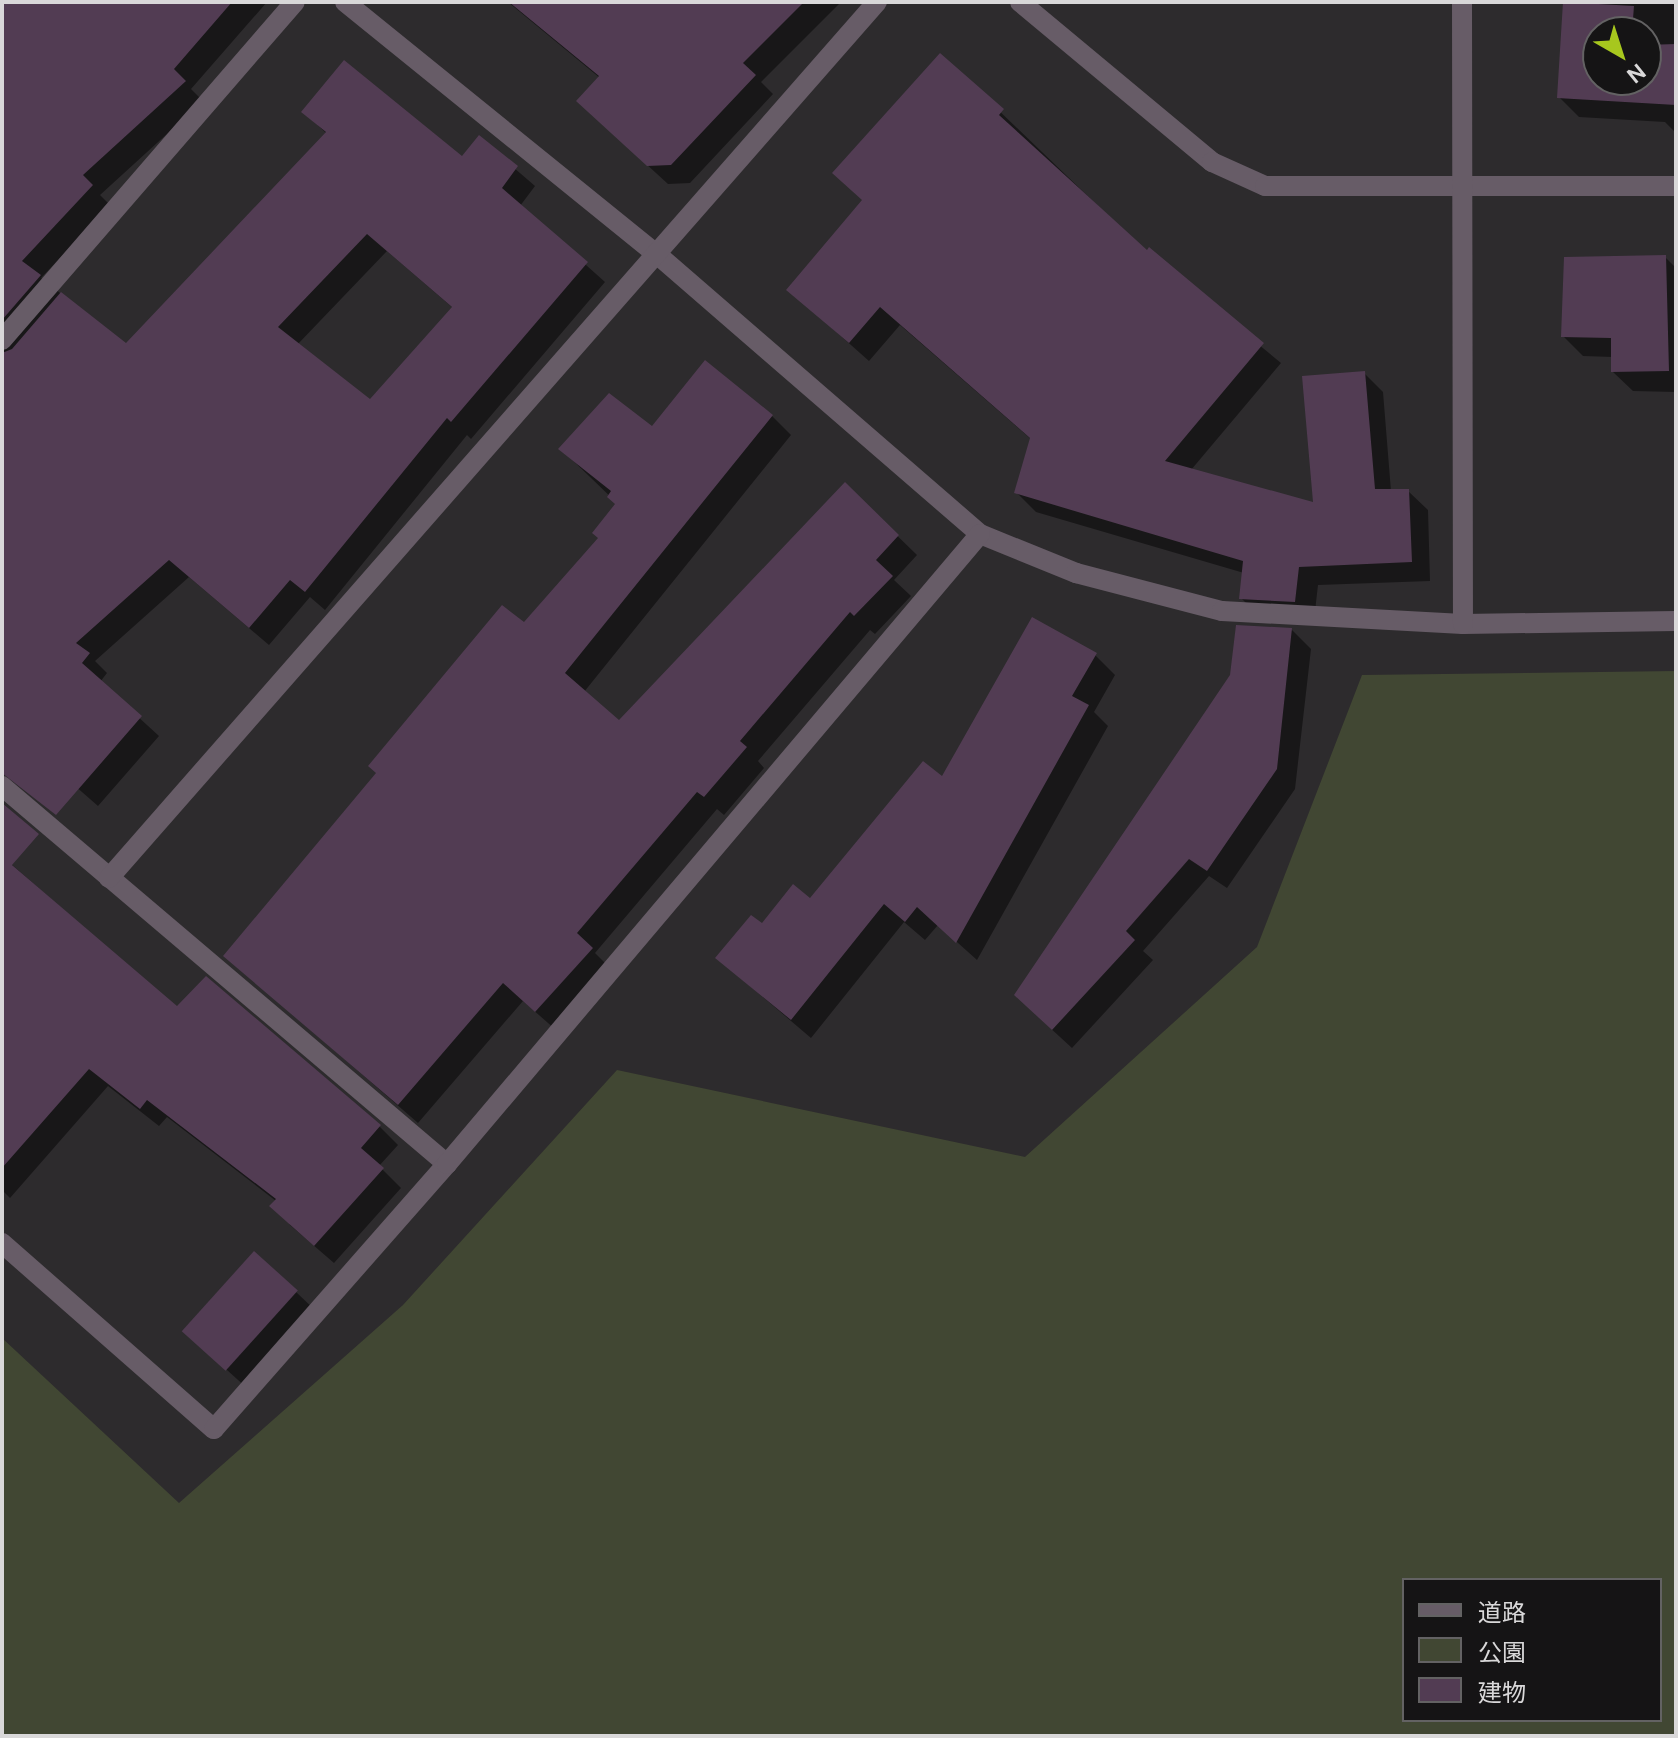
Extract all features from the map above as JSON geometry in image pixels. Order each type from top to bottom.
[{"type":"street","points":[[2,340],[295,2]]},
{"type":"street","points":[[345,2],[659,256],[980,534],[1076,573],[1222,611],[1463,624],[1676,621]]},
{"type":"street","points":[[109,878],[659,256],[877,2]]},
{"type":"street","points":[[1020,2],[1212,162],[1265,186],[1459,183],[1676,186]]},
{"type":"street","points":[[1462,2],[1459,183],[1463,624]]},
{"type":"street","points":[[2,1243],[214,1429],[447,1164],[980,534]]},
{"type":"street","points":[[2,786],[447,1164]]},
{"type":"green space","points":[[1676,671],[1676,1736],[2,1736],[2,1338],[179,1503],[403,1305],[617,1070],[1025,1157],[1257,947],[1362,675]]},
{"type":"building","points":[[2,2],[232,2],[174,69],[186,81],[83,175],[93,185],[22,261],[41,275],[2,320]]},
{"type":"building","points":[[509,2],[804,2],[743,63],[756,75],[671,165],[647,166],[576,101],[599,76]]},
{"type":"building","points":[[1563,2],[1634,6],[1633,16],[1582,16],[1582,96],[1662,96],[1662,44],[1676,44],[1676,105],[1557,98]]},
{"type":"building","points":[[940,53],[1004,109],[999,115],[1147,250],[1149,247],[1264,343],[1165,461],[1313,502],[1302,376],[1365,371],[1375,489],[1409,489],[1412,562],[1299,567],[1295,602],[1239,599],[1243,561],[1014,493],[1030,438],[880,307],[849,343],[786,290],[862,200],[832,173]]},
{"type":"building","points":[[344,60],[462,156],[479,135],[518,166],[502,188],[588,262],[451,422],[447,418],[305,592],[290,580],[249,628],[169,560],[76,643],[90,653],[82,663],[142,716],[56,815],[2,773],[2,353],[12,349],[61,292],[126,343],[326,132],[301,112]],"holes":[[[367,234],[452,307],[370,399],[278,327]]]},
{"type":"building","points":[[1666,255],[1669,371],[1611,372],[1611,338],[1561,337],[1564,257]]},
{"type":"building","points":[[705,360],[773,415],[565,673],[619,720],[845,482],[899,535],[876,560],[893,576],[854,616],[850,612],[740,741],[747,747],[704,797],[697,792],[577,933],[593,948],[535,1012],[503,983],[398,1105],[223,956],[376,773],[368,766],[502,605],[524,622],[598,538],[592,533],[615,504],[607,497],[611,491],[558,449],[609,393],[652,426]]},
{"type":"building","points":[[1032,617],[1097,653],[1072,696],[1089,705],[956,943],[917,907],[905,922],[884,904],[791,1020],[715,958],[751,915],[762,923],[793,884],[810,898],[923,761],[942,776]]},
{"type":"building","points":[[1236,625],[1292,628],[1277,769],[1207,871],[1189,859],[1126,931],[1135,940],[1052,1030],[1014,995],[1230,675]]},
{"type":"building","points":[[2,803],[39,834],[12,865],[177,1006],[206,976],[381,1125],[361,1148],[384,1168],[314,1246],[269,1206],[276,1199],[147,1100],[140,1109],[89,1069],[2,1168]]},
{"type":"building","points":[[254,1251],[298,1290],[226,1371],[182,1331]]}]
